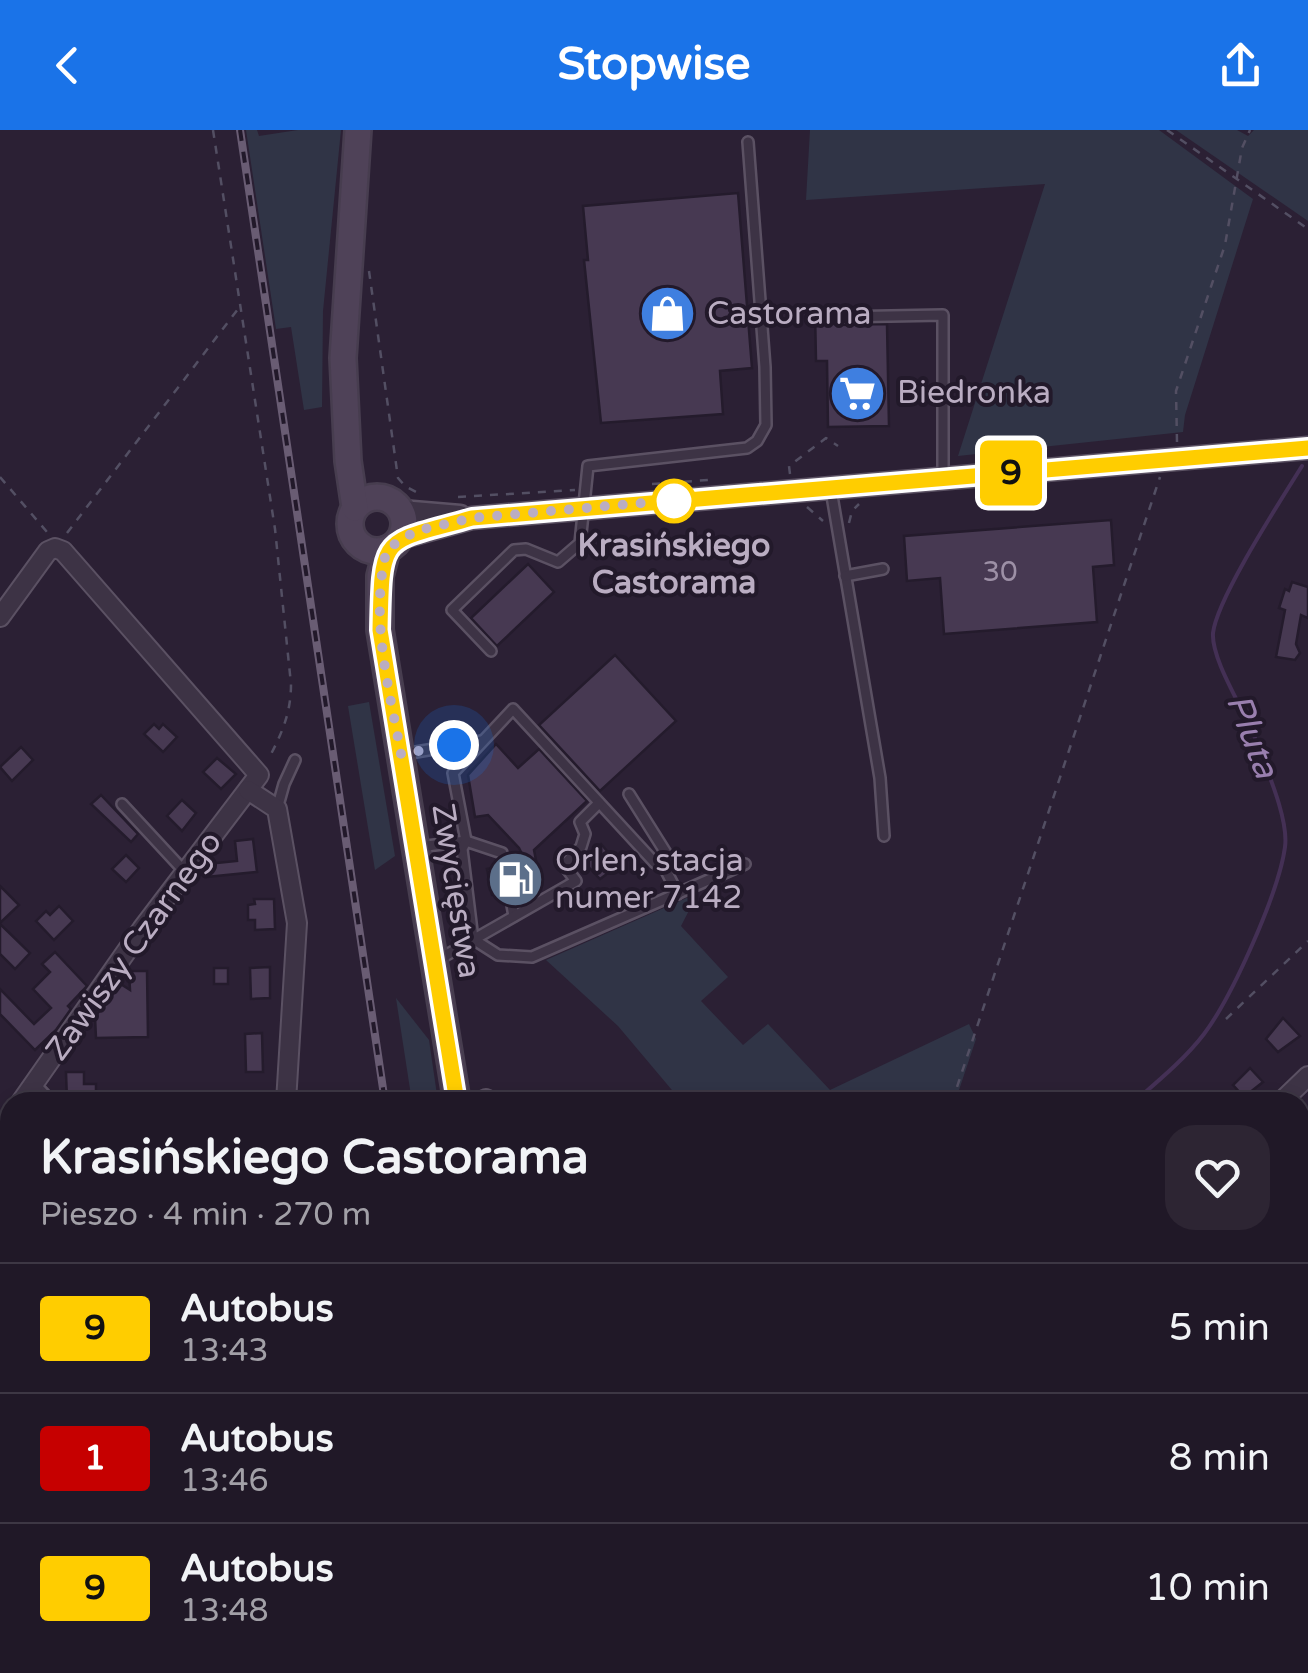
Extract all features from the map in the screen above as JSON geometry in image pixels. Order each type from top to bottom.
[{"type":"main road","points":[[356,508],[348,461],[344,320],[358,130]]},
{"type":"main road","points":[[349,435],[390,504],[404,530],[394,544],[372,551],[358,544],[350,522],[356,508],[370,498],[390,504]]},
{"type":"main road","name":"Zwycięstwa","points":[[358,544],[368,605],[380,630]]},
{"type":"main road","name":"Zwycięstwa","points":[[394,544],[380,576],[380,630],[455,1092]]},
{"type":"street","points":[[394,544],[472,518],[1308,448]]},
{"type":"street","points":[[390,504],[472,518]]},
{"type":"street","points":[[0,617],[48,551],[63,551],[278,809],[297,923],[287,1092]]},
{"type":"street","name":"Zawiszy Czarnego","points":[[28,1092],[254,782]]},
{"type":"lane","points":[[492,651],[452,610],[514,550],[526,549],[558,562],[580,543],[588,466],[747,448],[757,441],[766,425],[748,142]]},
{"type":"lane","points":[[838,317],[943,315],[943,478]]},
{"type":"lane","points":[[830,488],[880,778],[884,836]]},
{"type":"lane","points":[[845,576],[883,570]]},
{"type":"lane","points":[[663,865],[654,863],[512,710],[453,773],[466,840],[462,848],[473,938],[498,955],[532,957],[745,864]]},
{"type":"lane","points":[[401,754],[484,740]]},
{"type":"lane","points":[[278,809],[295,760]]},
{"type":"lane","points":[[629,794],[666,853],[663,865],[678,894]]},
{"type":"lane","points":[[434,962],[576,881],[564,866],[581,847],[585,834],[580,822],[600,803]]},
{"type":"lane","points":[[122,804],[185,872]]},
{"type":"lane","points":[[416,847],[466,840],[502,853],[514,916]]},
{"type":"lane","points":[[34,1083],[43,1092]]},
{"type":"path","points":[[213,130],[275,529],[291,684],[285,727],[254,782]]},
{"type":"path","points":[[1167,130],[1308,229]]},
{"type":"path","points":[[955,1092],[1159,482],[1170,460],[1176,391],[1225,245],[1244,138],[1250,130]]},
{"type":"path","points":[[368,265],[398,478],[414,493],[426,496]]},
{"type":"path","points":[[55,548],[239,308]]},
{"type":"path","points":[[790,475],[789,466],[826,438],[838,446]]},
{"type":"path","points":[[0,477],[51,536],[55,548]]},
{"type":"path","points":[[1226,1019],[1308,940]]},
{"type":"shaded area","points":[[246,130],[257,130],[259,136],[298,130],[341,130],[323,311],[322,407],[304,410],[291,327],[276,329]]},
{"type":"shaded area","points":[[810,130],[1159,130],[1253,199],[1183,432],[958,456],[1045,184],[806,200]]},
{"type":"shaded area","points":[[1176,130],[1237,130],[1248,136],[1254,130],[1308,130],[1308,221]]},
{"type":"shaded area","points":[[369,702],[395,856],[375,870],[348,706]]},
{"type":"shaded area","points":[[698,893],[681,926],[728,977],[701,1001],[743,1045],[768,1024],[830,1090],[969,1024],[976,1039],[958,1092],[674,1092],[618,1026],[546,960]]},
{"type":"shaded area","points":[[396,998],[429,1040],[437,1092],[410,1092]]},
{"type":"building","name":"Castorama","points":[[738,193],[752,368],[720,371],[723,414],[601,423],[584,260],[588,260],[583,206]]},
{"type":"building","name":"Biedronka","points":[[815,311],[828,311],[828,322],[837,325],[887,324],[889,426],[828,427],[827,361],[816,361]]},
{"type":"building","points":[[1111,520],[1114,565],[1093,567],[1097,622],[944,634],[940,578],[907,581],[904,536]]},
{"type":"building","points":[[528,564],[554,592],[497,646],[471,618]]},
{"type":"building","points":[[1292,582],[1308,587],[1308,618],[1301,615],[1296,644],[1300,653],[1295,660],[1276,657],[1285,610],[1279,608],[1285,589],[1289,591]]},
{"type":"building","points":[[615,655],[676,721],[600,791],[539,725]]},
{"type":"building","points":[[154,724],[159,729],[163,724],[177,737],[163,752],[144,734]]},
{"type":"building","points":[[496,744],[518,768],[539,749],[587,801],[534,850],[541,886],[517,891],[512,865],[526,862],[519,848],[488,815],[475,817],[468,775]]},
{"type":"building","points":[[21,747],[33,760],[12,781],[0,767]]},
{"type":"building","points":[[217,758],[236,774],[221,789],[203,772]]},
{"type":"building","points":[[101,795],[138,834],[131,842],[91,804]]},
{"type":"building","points":[[182,800],[196,813],[182,831],[167,816]]},
{"type":"building","points":[[253,839],[257,872],[206,877],[207,864],[237,861],[235,841]]},
{"type":"building","points":[[601,844],[619,865],[600,879],[581,859]]},
{"type":"building","points":[[126,855],[139,868],[126,882],[112,869]]},
{"type":"building","points":[[496,867],[501,894],[492,895],[487,869]]},
{"type":"building","points":[[0,886],[19,905],[0,923]]},
{"type":"building","points":[[254,899],[274,899],[275,929],[255,930],[255,920],[248,920],[248,905],[255,904]]},
{"type":"building","points":[[59,906],[73,921],[54,940],[36,921]]},
{"type":"building","points":[[0,924],[30,953],[15,969],[0,954]]},
{"type":"building","points":[[55,952],[87,986],[68,1006],[71,1009],[56,1030],[35,1050],[0,1014],[0,989],[34,1024],[51,1008],[33,989],[50,972],[42,964]]},
{"type":"building","points":[[270,967],[270,998],[251,999],[250,968]]},
{"type":"building","points":[[214,968],[228,968],[228,984],[214,984]]},
{"type":"building","points":[[129,971],[147,971],[148,1037],[96,1038],[95,1017],[119,983],[130,990]]},
{"type":"building","points":[[1283,1018],[1300,1036],[1278,1052],[1266,1039]]},
{"type":"building","points":[[262,1033],[263,1072],[246,1072],[245,1034]]},
{"type":"building","points":[[1250,1068],[1263,1082],[1250,1092],[1239,1092],[1233,1085]]},
{"type":"building","points":[[66,1072],[84,1072],[84,1084],[96,1084],[96,1092],[67,1092]]},
{"type":"waterway","name":"Pluta","points":[[1145,1092],[1204,1034],[1228,996],[1253,944],[1281,866],[1285,835],[1280,807],[1255,738],[1217,657],[1213,633],[1237,574],[1302,466]]},
{"type":"railway","points":[[240,130],[384,1092]]},
{"type":"bus line","name":"9","points":[[455,1092],[380,630],[380,576],[387,549],[400,538],[472,518],[1308,448]]},
{"type":"place","name":"Castorama","points":[[668,314]]},
{"type":"place","name":"Biedronka","points":[[858,393]]},
{"type":"place","name":"Krasińskiego Castorama","points":[[674,501]]},
{"type":"place","name":"Orlen, stacja numer 7142","points":[[516,879]]},
{"type":"route","points":[[454,745],[401,754],[380,630],[380,576],[387,549],[416,531],[472,518],[688,499],[674,501]]}]
